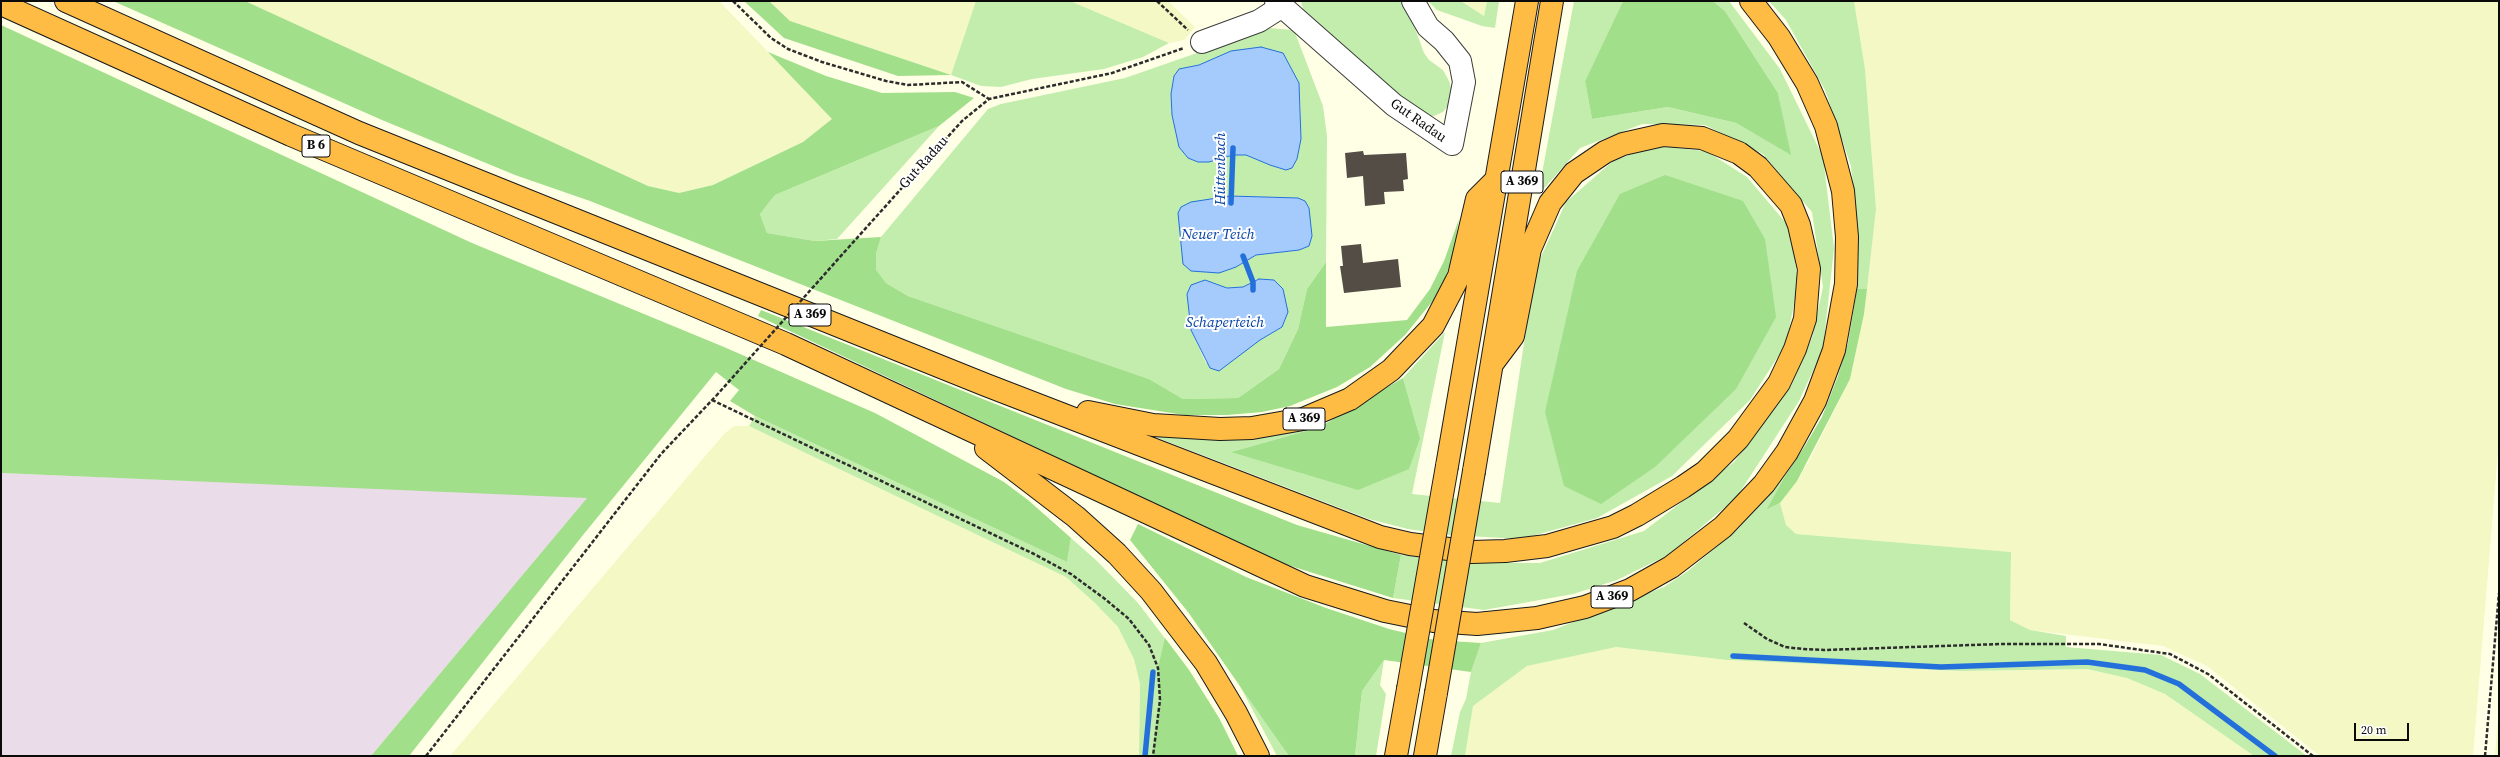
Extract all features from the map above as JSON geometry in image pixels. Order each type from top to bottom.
[{"type":"highway","name":"B 6","points":[[66,1],[359,133],[634,245]]},
{"type":"highway","name":"A 369","points":[[1396,756],[1527,1]]},
{"type":"highway","name":"A 369","points":[[1425,756],[1552,1]]},
{"type":"highway","name":"A 369","points":[[620,274],[786,344],[940,414],[1305,586],[1362,605],[1434,621],[1477,624],[1509,622],[1562,613],[1585,607],[1630,590],[1690,554],[1723,527],[1764,484],[1787,452],[1815,401],[1834,350],[1842,310],[1848,259],[1843,191],[1833,148],[1807,83],[1779,37],[1750,1]]},
{"type":"highway","name":"B 6","points":[[8,7],[291,135],[620,274]]},
{"type":"highway","points":[[986,385],[1380,537],[1410,544],[1472,552],[1505,551],[1547,546],[1613,526],[1638,515],[1683,487],[1722,457],[1768,401],[1795,349],[1808,302],[1809,269],[1807,252],[1800,225],[1791,205],[1758,168],[1739,153],[1702,138],[1663,135],[1623,144],[1605,152],[1574,173],[1550,203],[1530,249],[1513,336],[1492,364]]},
{"type":"highway","name":"A 369","points":[[634,245],[986,385],[1114,419],[1189,428],[1220,429],[1275,425],[1303,420],[1326,411],[1372,386],[1413,349],[1433,326],[1459,276],[1478,199],[1495,181]]},
{"type":"highway","points":[[940,414],[1012,466],[1070,512],[1117,554],[1151,591],[1206,663],[1236,713],[1258,756]]},
{"type":"street","name":"Gut Radau","points":[[1202,42],[1259,21],[1278,4],[1394,105],[1452,144],[1464,82],[1460,61],[1444,41],[1428,27],[1413,1]]},
{"type":"path","points":[[733,1],[770,38],[788,49],[822,62],[886,81],[908,85],[962,82],[989,99]]},
{"type":"path","points":[[1157,1],[1202,42]]},
{"type":"path","name":"Gut Radau","points":[[426,756],[661,454],[716,396],[962,121],[989,99],[1112,73],[1202,42]]},
{"type":"path","points":[[712,400],[1034,554],[1071,574],[1130,619],[1148,645],[1158,668],[1160,700],[1153,756]]},
{"type":"path","points":[[2486,756],[2499,593]]},
{"type":"path","points":[[1744,623],[1767,639],[1784,647],[1803,649],[1824,650],[2001,644],[2099,644],[2170,654],[2208,674],[2313,756]]},
{"type":"shaded area","points":[[1,473],[588,497],[371,756],[1,756]]},
{"type":"green space","points":[[113,1],[245,1],[648,186],[679,193],[713,185],[803,142],[832,119],[768,52],[826,76],[882,93],[955,92],[974,98],[939,126],[775,195],[760,214],[767,233],[815,241],[881,237],[876,254],[876,270],[886,283],[908,296],[1149,379],[1183,399],[1238,398],[1279,369],[1298,329],[1307,289],[1326,262],[1326,327],[1407,320],[1430,289],[1444,261],[1459,219],[1453,256],[1440,292],[1405,335],[1370,367],[1337,387],[1290,406],[1262,412],[1227,415],[1184,415],[1115,404],[1066,389],[590,201],[515,175],[382,120]]},
{"type":"green space","points":[[245,1],[719,1],[833,119],[803,142],[713,185],[679,193],[648,186]]},
{"type":"green space","points":[[744,1],[769,1],[790,21],[951,75],[898,76],[784,38]]},
{"type":"green space","points":[[769,1],[976,1],[951,75],[790,21]]},
{"type":"green space","points":[[976,1],[1070,1],[1169,43],[1143,57],[1104,69],[1032,79],[1001,87],[981,86],[951,75]]},
{"type":"green space","points":[[1070,1],[1168,1],[1195,27],[1184,40],[1169,43]]},
{"type":"green space","points":[[1301,1],[1405,1],[1424,53],[1429,60],[1443,70],[1449,81],[1452,91],[1451,102],[1443,112],[1434,116],[1421,116],[1305,17]]},
{"type":"green space","points":[[1428,1],[1461,1],[1484,16],[1487,1],[1499,1],[1495,28],[1482,26],[1437,10]]},
{"type":"green space","points":[[1462,1],[1487,1],[1484,16]]},
{"type":"green space","points":[[1574,1],[1623,1],[1585,81],[1592,119],[1668,107],[1736,123],[1790,154],[1778,93],[1725,11],[1713,1],[1729,1],[1780,69],[1823,157],[1834,248],[1823,349],[1799,401],[1736,498],[1668,555],[1617,580],[1573,594],[1484,610],[1393,598],[1401,555],[1489,563],[1540,563],[1644,531],[1734,462],[1791,386],[1812,338],[1823,287],[1812,212],[1763,154],[1705,125],[1642,124],[1580,148],[1538,195]]},
{"type":"green space","points":[[1623,1],[1713,1],[1725,11],[1778,93],[1791,155],[1736,123],[1668,107],[1592,119],[1585,81]]},
{"type":"green space","points":[[1769,1],[1854,1],[1865,69],[1876,209],[1867,289],[1857,289],[1858,229],[1851,166],[1825,90],[1786,20]]},
{"type":"green space","points":[[1854,1],[2499,1],[2499,438],[2473,756],[2320,756],[2207,666],[2163,646],[2030,630],[2010,620],[2011,552],[1796,534],[1786,525],[1780,503],[1797,481],[1811,457],[1850,379],[1864,314],[1876,209],[1865,69]]},
{"type":"green space","points":[[1,25],[472,243],[724,347],[875,413],[1004,482],[1028,500],[1071,538],[1067,562],[755,416],[730,401],[739,390],[716,372],[583,535],[409,756],[371,756],[587,498],[1,473]]},
{"type":"green space","points":[[1269,28],[1294,30],[1323,106],[1327,136],[1326,262],[1307,289],[1298,329],[1279,369],[1238,398],[1183,399],[1149,379],[908,296],[886,283],[875,270],[876,254],[881,237],[988,109],[1001,104],[1125,78]],"holes":[[[1231,51],[1300,90],[1301,139],[1297,159],[1286,170],[1246,155],[1233,155],[1209,162],[1198,162],[1188,158],[1179,147],[1172,115],[1171,94],[1174,76],[1179,69],[1199,65]],[[1230,196],[1298,198],[1309,208],[1312,236],[1309,246],[1299,250],[1256,255],[1236,267]],[[1259,279],[1274,280],[1282,327],[1260,340],[1206,363],[1191,330],[1187,294],[1205,280],[1227,288],[1243,287]]]},
{"type":"green space","points":[[939,126],[837,239],[815,241],[767,233],[760,214],[775,195]]},
{"type":"green space","points":[[1654,146],[1706,151],[1747,177],[1791,229],[1798,284],[1786,344],[1750,400],[1672,476],[1597,518],[1521,539],[1450,535],[1408,529],[1369,519],[1145,433],[1278,434],[1320,427],[1231,452],[1420,438],[1403,378],[1445,332],[1412,494],[1500,503],[1535,270],[1566,202],[1613,161]]},
{"type":"green space","points":[[1665,175],[1743,201],[1765,239],[1776,317],[1736,389],[1655,467],[1601,504],[1564,486],[1545,412],[1577,271],[1620,194]]},
{"type":"green space","points":[[1857,289],[1867,289],[1864,314],[1850,379],[1797,481],[1780,503],[1767,509],[1785,476],[1822,417],[1838,376],[1848,343]]},
{"type":"green space","points":[[761,310],[1297,525],[1401,555],[1393,598],[1278,562],[758,316]]},
{"type":"green space","points":[[1403,378],[1420,438],[1409,469],[1358,490],[1231,452],[1320,427]]},
{"type":"green space","points":[[755,416],[1067,562],[1071,538],[1097,561],[1138,603],[1189,670],[1219,718],[1238,756],[1139,756],[1140,684],[1134,659],[1118,627],[1095,603],[1066,577],[749,426]]},
{"type":"green space","points":[[734,426],[749,426],[1066,577],[1095,603],[1118,627],[1134,659],[1140,684],[1139,756],[450,756],[724,434]]},
{"type":"green space","points":[[1785,476],[1768,508],[1780,503],[1786,525],[1796,534],[2011,552],[2010,620],[2030,630],[2066,636],[2066,647],[2161,655],[2200,674],[2307,756],[2254,756],[2165,694],[2127,678],[2087,669],[1962,671],[1727,660],[1616,647],[1527,666],[1473,706],[1465,756],[1451,756],[1460,712],[1466,699],[1471,672],[1481,643],[1553,630],[1664,587],[1688,571],[1738,529]]},
{"type":"green space","points":[[1138,524],[1246,577],[1326,608],[1389,629],[1435,640],[1481,643],[1471,672],[1384,660],[1362,691],[1355,756],[1289,756],[1188,612],[1130,540]]},
{"type":"green space","points":[[1165,638],[1189,670],[1219,718],[1238,756],[1153,756],[1160,700],[1158,668]]},
{"type":"green space","points":[[1615,647],[1727,660],[1962,671],[2087,669],[2127,678],[2165,694],[2254,756],[1465,756],[1473,706],[1527,666]]},
{"type":"green space","points":[[1384,660],[1380,685],[1386,694],[1376,756],[1355,756],[1362,691]]},
{"type":"green space","points":[[1233,673],[1289,756],[1277,756]]},
{"type":"green space","points":[[2499,705],[2499,756],[2495,756]]},
{"type":"water","points":[[1261,47],[1283,53],[1299,83],[1301,139],[1297,159],[1292,168],[1286,170],[1246,155],[1233,155],[1209,162],[1198,162],[1188,158],[1179,147],[1172,115],[1171,94],[1174,76],[1179,69],[1199,65],[1231,51]]},
{"type":"water","name":"Neuer Teich","points":[[1230,196],[1298,198],[1305,201],[1309,208],[1312,236],[1309,246],[1299,250],[1256,255],[1236,267],[1219,273],[1191,271],[1183,264],[1178,213],[1181,207],[1191,202]]},
{"type":"water","name":"Schaperteich","points":[[1259,279],[1274,280],[1283,289],[1288,312],[1282,327],[1260,340],[1219,371],[1210,368],[1191,330],[1187,294],[1191,285],[1205,280],[1227,288],[1243,287]]},
{"type":"building","points":[[1363,151],[1364,155],[1406,153],[1408,179],[1403,180],[1404,191],[1384,192],[1385,204],[1365,206],[1363,176],[1347,178],[1345,153]]},
{"type":"building","points":[[1361,244],[1363,263],[1398,259],[1401,287],[1344,293],[1340,266],[1343,266],[1341,246]]},
{"type":"waterway","name":"Hüttenbach","points":[[1231,203],[1233,148]]},
{"type":"waterway","name":"Hüttenbach","points":[[1243,256],[1253,282],[1253,290]]},
{"type":"waterway","points":[[1733,656],[1941,667],[2087,662],[2145,670],[2179,684],[2275,756]]},
{"type":"waterway","name":"Hüttenbach","points":[[1145,756],[1153,672]]}]
